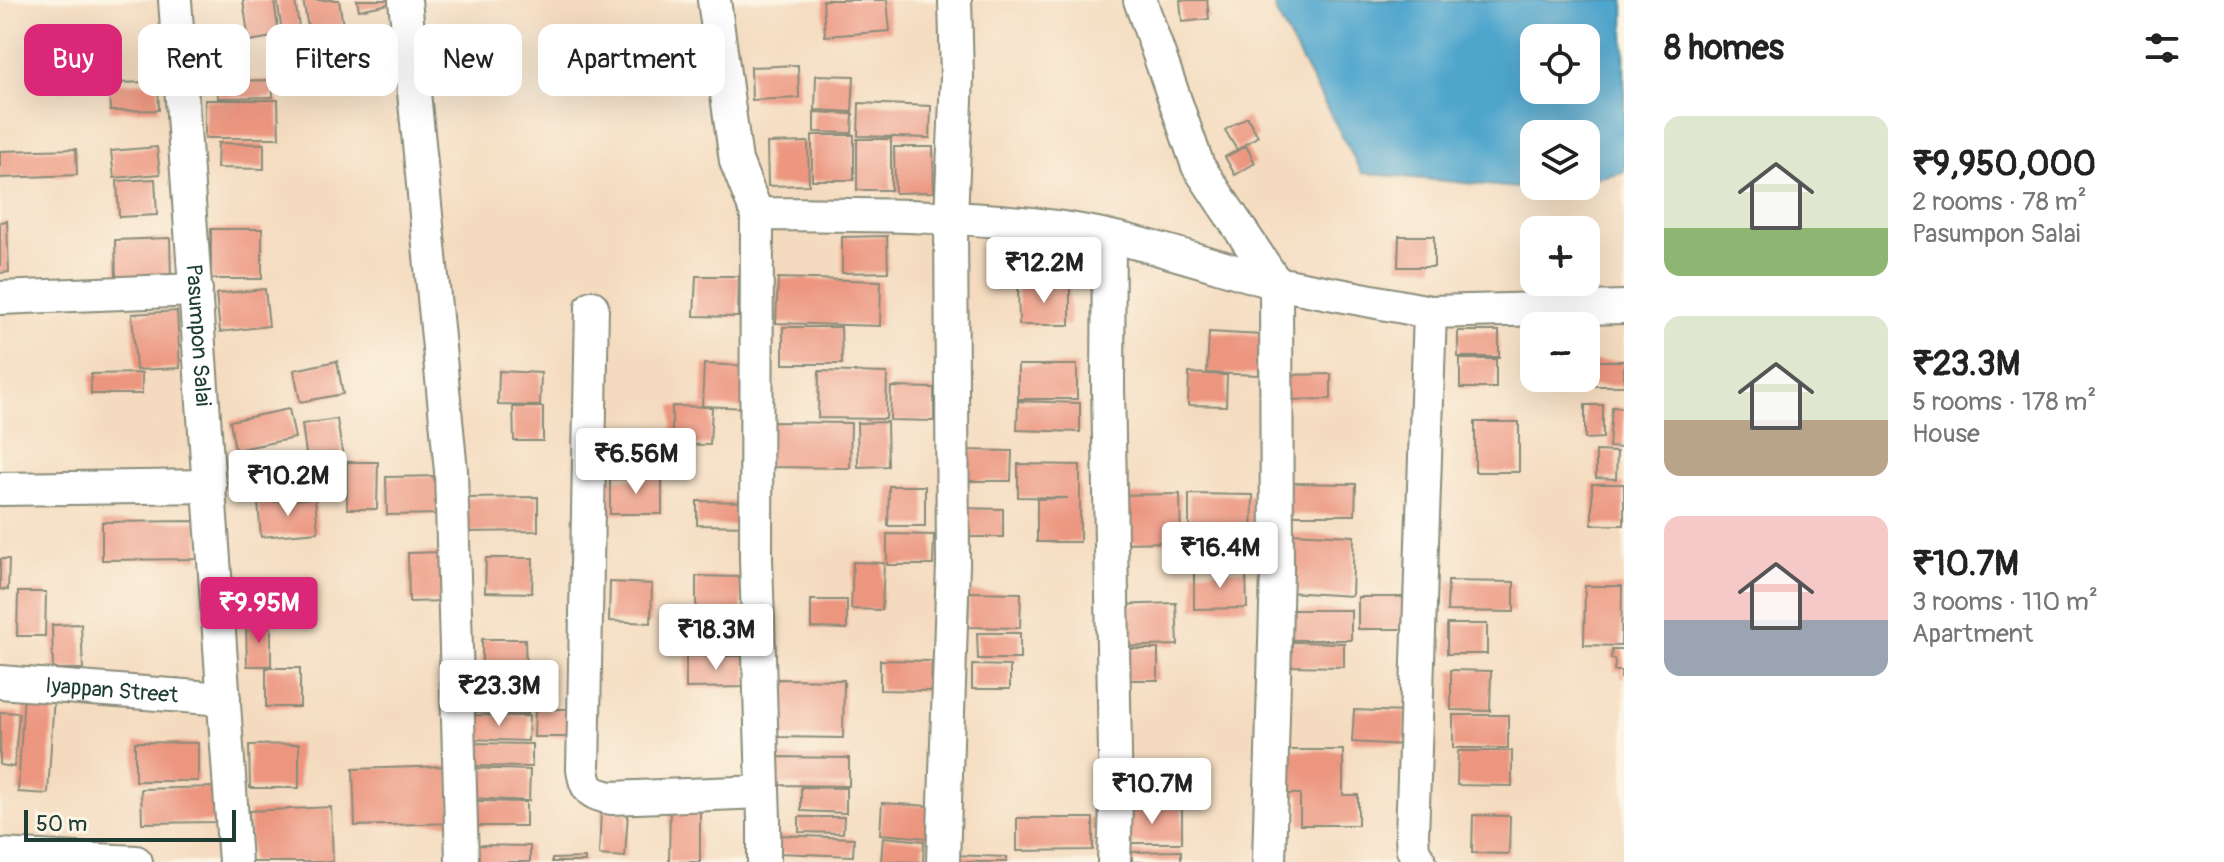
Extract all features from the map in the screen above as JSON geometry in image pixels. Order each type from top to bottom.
[{"type":"street","name":"Pasumpon Salai","points":[[175,0],[235,862]]},
{"type":"street","points":[[405,0],[451,471],[462,862]]},
{"type":"street","points":[[714,0],[736,161],[757,214],[756,558],[764,862]]},
{"type":"street","points":[[943,862],[953,564],[951,217],[957,77],[955,0]]},
{"type":"street","points":[[1140,0],[1198,166],[1276,283],[1277,570],[1269,862]]},
{"type":"street","points":[[757,214],[951,217],[1058,227],[1109,237],[1276,283],[1430,312],[1624,307]]},
{"type":"street","points":[[1109,237],[1108,385],[1116,804],[1114,862]]},
{"type":"street","points":[[0,298],[196,290]]},
{"type":"street","points":[[592,307],[583,753],[585,783],[594,794],[611,798],[763,792]]},
{"type":"street","points":[[1420,862],[1413,850],[1412,836],[1430,312]]},
{"type":"street","points":[[0,489],[210,486]]},
{"type":"street","name":"Iyappan Street","points":[[0,682],[224,699]]},
{"type":"street","points":[[0,855],[136,862]]},
{"type":"water","points":[[1275,0],[1624,0],[1624,172],[1600,177],[1600,120],[1520,120],[1520,188],[1362,173],[1276,13]]},
{"type":"building","points":[[243,0],[274,0],[277,24],[266,24],[266,38],[250,41],[250,24],[247,24]]},
{"type":"building","points":[[277,0],[295,0],[299,24],[281,24]]},
{"type":"building","points":[[303,0],[339,0],[343,24],[307,24]]},
{"type":"building","points":[[357,0],[404,0],[404,1],[359,10]]},
{"type":"building","points":[[823,0],[887,0],[890,31],[825,36]]},
{"type":"building","points":[[1180,0],[1207,0],[1209,19],[1182,22]]},
{"type":"building","points":[[798,65],[799,98],[752,100],[751,67]]},
{"type":"building","points":[[816,75],[854,76],[852,112],[815,110]]},
{"type":"building","points":[[250,80],[266,80],[266,96],[273,97],[218,98],[250,96]]},
{"type":"building","points":[[138,82],[138,96],[158,96],[159,110],[110,111],[109,96],[122,96],[122,83]]},
{"type":"building","points":[[205,100],[278,100],[279,138],[205,138]]},
{"type":"building","points":[[859,103],[931,106],[930,138],[858,136]]},
{"type":"building","points":[[814,112],[853,114],[852,133],[814,132]]},
{"type":"building","points":[[1247,117],[1258,136],[1237,150],[1225,130]]},
{"type":"building","points":[[812,135],[854,135],[854,180],[812,180]]},
{"type":"building","points":[[857,139],[891,139],[891,190],[857,190]]},
{"type":"building","points":[[808,142],[809,185],[768,186],[767,143]]},
{"type":"building","points":[[218,143],[264,144],[264,169],[217,168]]},
{"type":"building","points":[[1246,146],[1255,163],[1235,175],[1225,157]]},
{"type":"building","points":[[157,147],[160,174],[114,178],[111,151]]},
{"type":"building","points":[[894,147],[933,147],[934,192],[895,193]]},
{"type":"building","points":[[76,149],[77,175],[0,178],[0,151]]},
{"type":"building","points":[[155,179],[157,215],[119,217],[117,181]]},
{"type":"building","points":[[7,221],[9,272],[0,273],[0,222]]},
{"type":"building","points":[[211,229],[262,229],[262,279],[211,279]]},
{"type":"building","points":[[887,236],[888,272],[842,273],[842,237]]},
{"type":"building","points":[[1399,236],[1434,236],[1434,267],[1398,267]]},
{"type":"building","points":[[170,238],[171,277],[116,278],[115,240]]},
{"type":"building","points":[[696,276],[739,276],[738,317],[694,316]]},
{"type":"building","points":[[778,278],[881,281],[880,326],[776,323]]},
{"type":"building","points":[[1018,285],[1070,285],[1070,325],[1019,325]]},
{"type":"building","points":[[265,289],[269,326],[220,332],[216,294]]},
{"type":"building","points":[[177,311],[180,368],[136,370],[132,314]]},
{"type":"building","points":[[783,327],[841,327],[842,364],[783,364]]},
{"type":"building","points":[[1458,331],[1499,331],[1499,357],[1458,357]]},
{"type":"building","points":[[1209,332],[1261,335],[1259,375],[1207,373]]},
{"type":"building","points":[[1460,359],[1496,359],[1496,388],[1460,388]]},
{"type":"building","points":[[337,361],[343,394],[300,402],[294,370]]},
{"type":"building","points":[[1600,361],[1624,361],[1624,386],[1600,386]]},
{"type":"building","points":[[704,364],[749,366],[747,408],[702,406]]},
{"type":"building","points":[[1018,365],[1077,365],[1077,399],[1018,399]]},
{"type":"building","points":[[499,371],[541,373],[540,406],[498,405]]},
{"type":"building","points":[[819,371],[887,373],[886,419],[818,418]]},
{"type":"building","points":[[142,373],[142,394],[91,394],[91,374]]},
{"type":"building","points":[[1189,373],[1227,375],[1226,406],[1188,405]]},
{"type":"building","points":[[1331,374],[1331,399],[1284,400],[1284,375]]},
{"type":"building","points":[[891,387],[934,388],[934,421],[890,420]]},
{"type":"building","points":[[1018,401],[1080,403],[1080,432],[1017,430]]},
{"type":"building","points":[[1585,405],[1603,405],[1603,438],[1585,439]]},
{"type":"building","points":[[672,406],[712,407],[710,445],[672,444]]},
{"type":"building","points":[[513,407],[543,407],[543,441],[514,441]]},
{"type":"building","points":[[1612,407],[1624,408],[1624,448],[1609,447]]},
{"type":"building","points":[[289,409],[295,438],[235,450],[230,421]]},
{"type":"building","points":[[337,419],[345,471],[309,476],[302,424]]},
{"type":"building","points":[[768,422],[851,423],[850,468],[768,467]]},
{"type":"building","points":[[887,422],[888,466],[858,467],[857,423]]},
{"type":"building","points":[[1475,422],[1519,422],[1519,472],[1475,472]]},
{"type":"building","points":[[961,450],[1012,451],[1011,481],[961,481]]},
{"type":"building","points":[[1596,451],[1617,452],[1616,479],[1596,478]]},
{"type":"building","points":[[347,462],[378,462],[377,509],[347,509]]},
{"type":"building","points":[[1018,464],[1080,465],[1080,542],[1037,542],[1037,499],[1068,498],[1018,497]]},
{"type":"building","points":[[443,476],[444,514],[387,515],[386,477]]},
{"type":"building","points":[[610,479],[662,479],[662,514],[610,514]]},
{"type":"building","points":[[1286,483],[1356,484],[1355,515],[1286,515]]},
{"type":"building","points":[[1592,484],[1624,484],[1624,525],[1592,525]]},
{"type":"building","points":[[889,486],[925,486],[925,526],[888,526]]},
{"type":"building","points":[[1180,494],[1181,542],[1114,543],[1113,495]]},
{"type":"building","points":[[1189,494],[1253,495],[1252,543],[1189,541]]},
{"type":"building","points":[[538,497],[538,531],[467,532],[467,498]]},
{"type":"building","points":[[315,498],[318,532],[261,537],[258,503]]},
{"type":"building","points":[[697,501],[752,502],[751,526],[697,525]]},
{"type":"building","points":[[960,508],[1003,509],[1003,537],[959,537]]},
{"type":"building","points":[[198,521],[199,559],[102,560],[102,522]]},
{"type":"building","points":[[1290,533],[1354,536],[1352,596],[1287,592]]},
{"type":"building","points":[[887,534],[934,535],[933,565],[887,565]]},
{"type":"building","points":[[445,552],[446,601],[409,602],[408,553]]},
{"type":"building","points":[[486,558],[533,558],[532,593],[485,592]]},
{"type":"building","points":[[0,559],[9,559],[8,590],[0,589]]},
{"type":"building","points":[[853,562],[884,563],[882,610],[851,609]]},
{"type":"building","points":[[1246,570],[1247,608],[1194,609],[1194,571]]},
{"type":"building","points":[[696,576],[742,577],[741,616],[696,615]]},
{"type":"building","points":[[1448,581],[1514,582],[1514,612],[1447,611]]},
{"type":"building","points":[[610,582],[652,584],[651,623],[609,621]]},
{"type":"building","points":[[1585,586],[1622,586],[1621,646],[1584,645]]},
{"type":"building","points":[[18,592],[46,592],[45,636],[17,636]]},
{"type":"building","points":[[969,592],[1021,593],[1020,628],[968,627]]},
{"type":"building","points":[[1358,597],[1414,597],[1414,629],[1358,629]]},
{"type":"building","points":[[811,600],[847,600],[847,629],[811,628]]},
{"type":"building","points":[[1176,603],[1178,645],[1115,647],[1114,605]]},
{"type":"building","points":[[1281,610],[1351,610],[1351,640],[1280,640]]},
{"type":"building","points":[[688,620],[734,620],[734,651],[688,652]]},
{"type":"building","points":[[81,624],[83,669],[53,669],[52,625]]},
{"type":"building","points":[[271,624],[271,666],[247,666],[246,625]]},
{"type":"building","points":[[1447,624],[1487,624],[1487,654],[1447,654]]},
{"type":"building","points":[[977,633],[1020,633],[1020,659],[978,659]]},
{"type":"building","points":[[482,639],[525,639],[526,672],[482,672]]},
{"type":"building","points":[[1287,642],[1344,643],[1344,667],[1287,666]]},
{"type":"building","points":[[1121,649],[1158,649],[1158,680],[1121,680]]},
{"type":"building","points":[[1612,650],[1624,650],[1624,678],[1621,678],[1621,671],[1614,671]]},
{"type":"building","points":[[686,656],[747,656],[747,687],[686,688]]},
{"type":"building","points":[[880,660],[932,661],[931,691],[880,690]]},
{"type":"building","points":[[972,665],[1010,666],[1010,689],[972,689]]},
{"type":"building","points":[[266,668],[300,668],[300,707],[266,707]]},
{"type":"building","points":[[1451,670],[1491,671],[1490,711],[1451,710]]},
{"type":"building","points":[[776,679],[844,680],[843,738],[776,737]]},
{"type":"building","points":[[474,682],[529,684],[528,714],[473,712]]},
{"type":"building","points":[[24,692],[54,695],[48,794],[18,792]]},
{"type":"building","points":[[535,709],[579,709],[578,737],[534,737]]},
{"type":"building","points":[[1354,710],[1406,712],[1404,745],[1352,742]]},
{"type":"building","points":[[0,712],[19,713],[14,767],[0,765]]},
{"type":"building","points":[[469,715],[529,716],[528,741],[468,739]]},
{"type":"building","points":[[1453,715],[1508,715],[1508,748],[1453,748]]},
{"type":"building","points":[[135,742],[198,743],[198,781],[135,781]]},
{"type":"building","points":[[468,743],[532,744],[532,767],[467,766]]},
{"type":"building","points":[[299,744],[299,788],[250,788],[249,745]]},
{"type":"building","points":[[1283,750],[1343,750],[1343,795],[1358,795],[1358,825],[1300,825],[1300,794],[1283,794]]},
{"type":"building","points":[[1458,751],[1512,751],[1512,786],[1457,785]]},
{"type":"building","points":[[775,757],[849,758],[849,786],[775,785]]},
{"type":"building","points":[[450,766],[452,823],[355,826],[353,769]]},
{"type":"building","points":[[469,768],[530,770],[529,801],[468,798]]},
{"type":"building","points":[[215,787],[216,822],[142,823],[141,789]]},
{"type":"building","points":[[801,787],[846,788],[846,813],[801,811]]},
{"type":"building","points":[[476,801],[526,802],[526,826],[475,826]]},
{"type":"building","points":[[670,803],[700,803],[700,862],[669,862]]},
{"type":"building","points":[[882,803],[930,806],[928,838],[880,834]]},
{"type":"building","points":[[331,807],[333,862],[251,862],[249,811]]},
{"type":"building","points":[[1122,808],[1182,808],[1182,843],[1122,843]]},
{"type":"building","points":[[601,810],[628,812],[625,857],[599,855]]},
{"type":"building","points":[[1473,815],[1510,816],[1509,854],[1472,853]]},
{"type":"building","points":[[799,817],[844,817],[843,833],[799,832]]},
{"type":"building","points":[[1017,818],[1093,818],[1093,850],[1017,851]]},
{"type":"building","points":[[778,835],[854,838],[853,856],[778,853]]},
{"type":"building","points":[[883,837],[924,841],[923,862],[881,861]]},
{"type":"building","points":[[475,845],[530,846],[530,862],[475,862]]},
{"type":"building","points":[[1181,851],[1181,862],[1132,862],[1132,852]]},
{"type":"building","points":[[952,855],[1007,857],[1007,862],[951,862]]},
{"type":"building","points":[[585,858],[585,862],[552,862],[552,859]]}]
